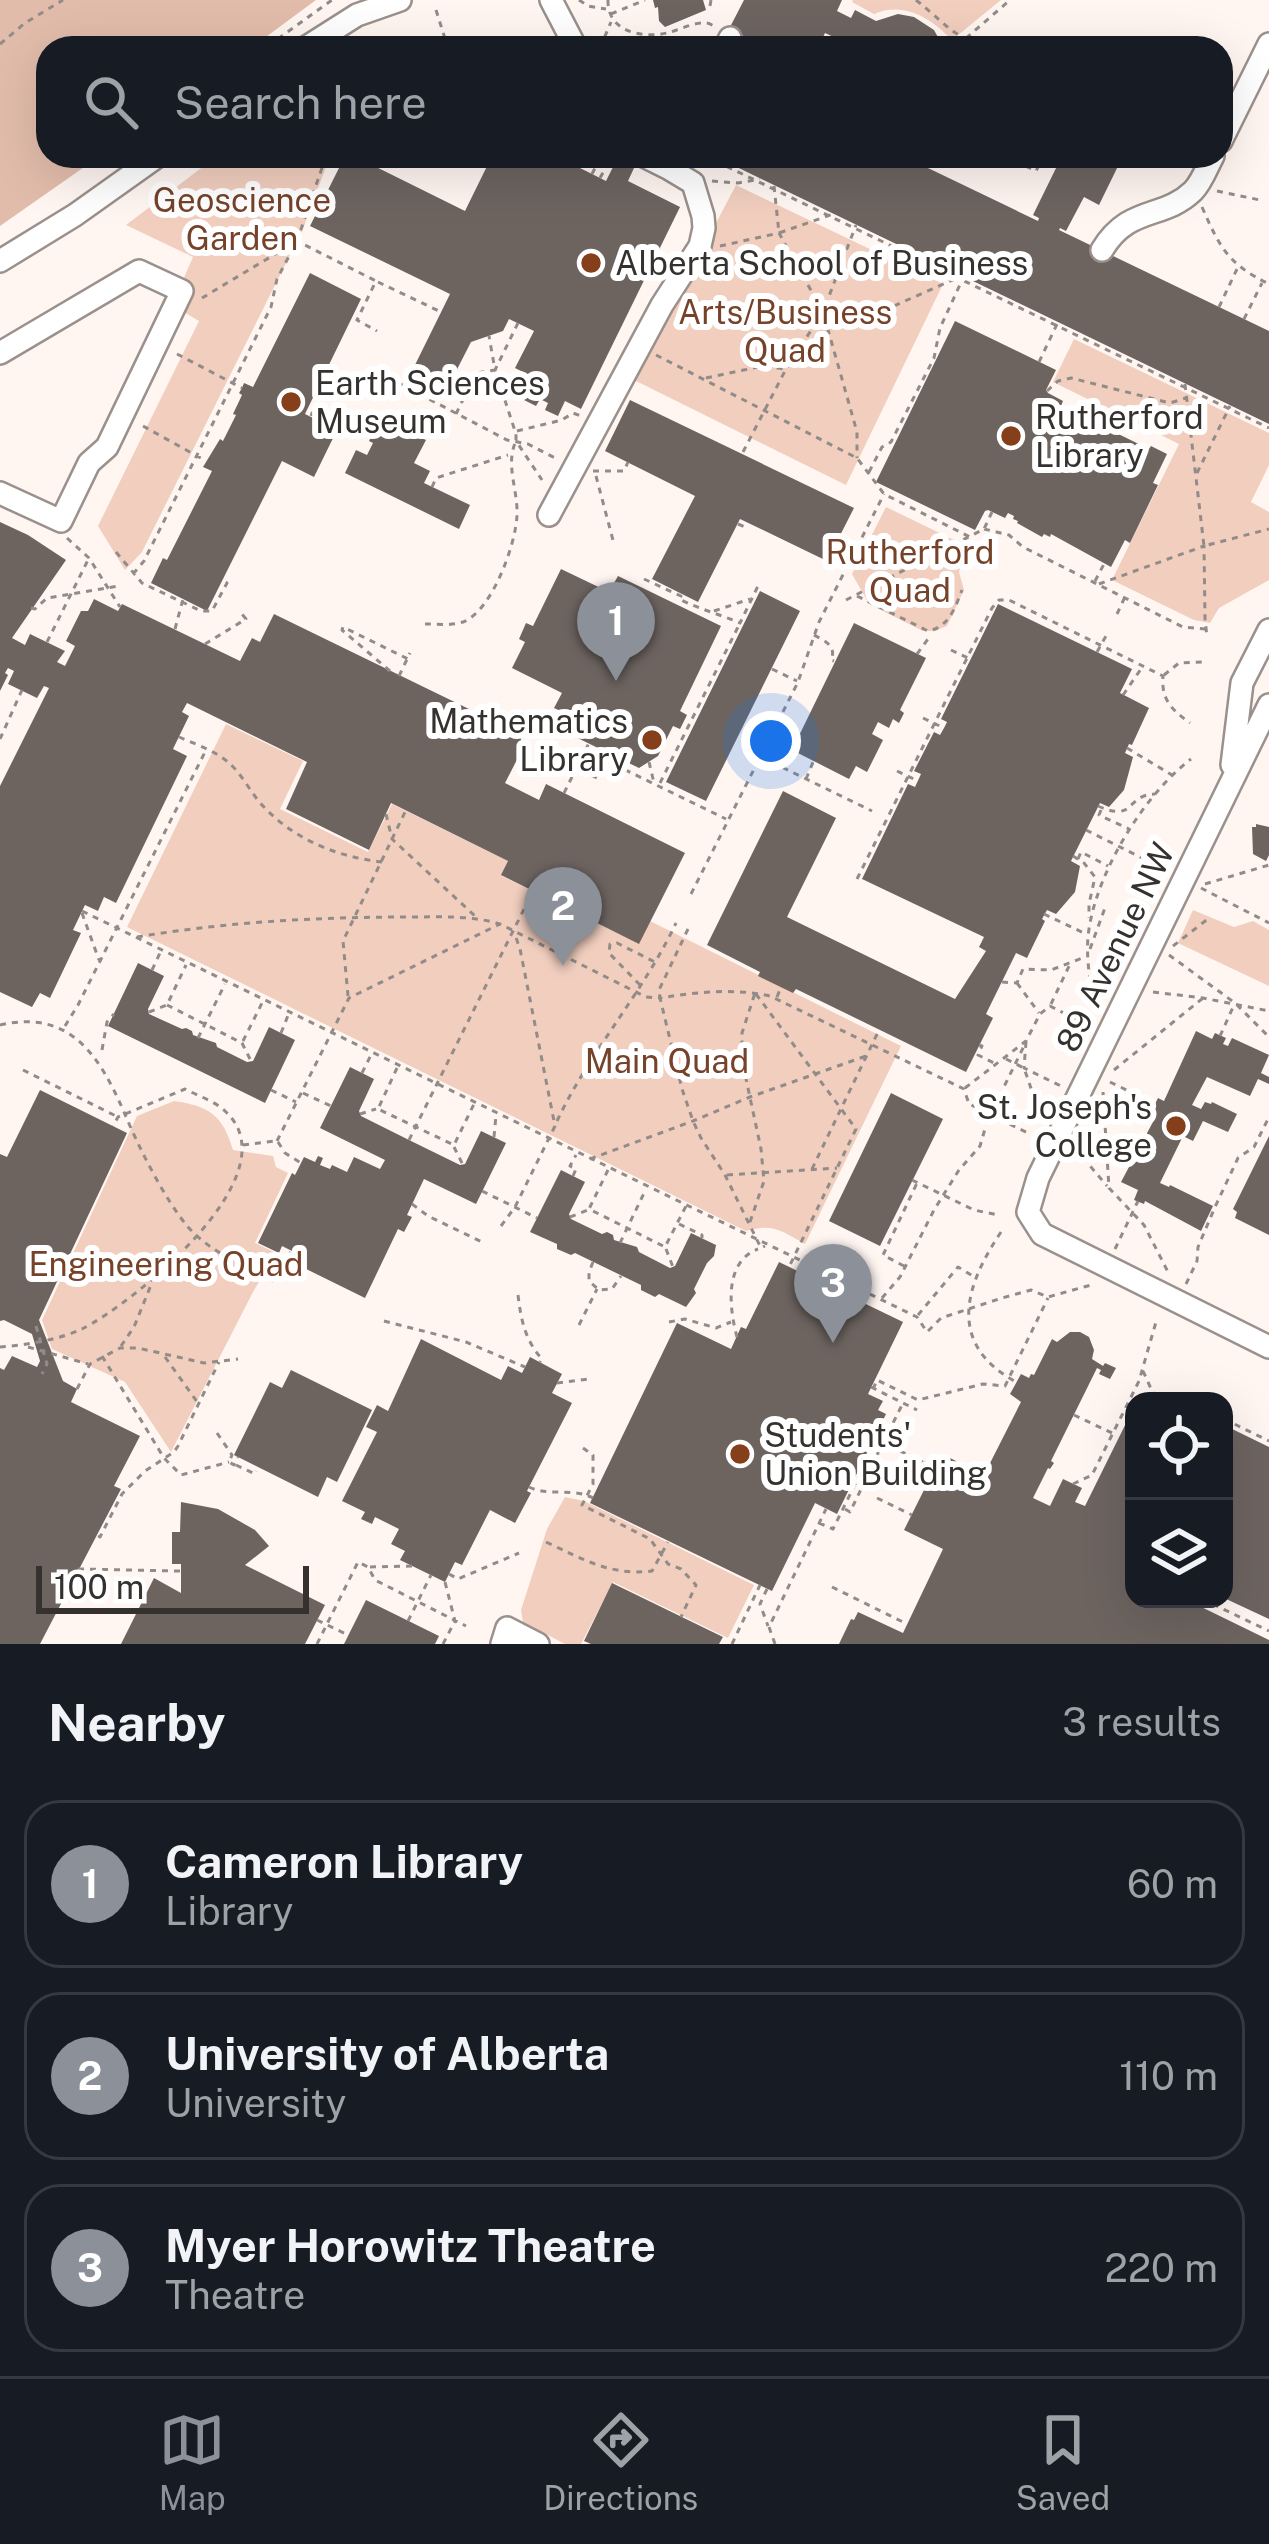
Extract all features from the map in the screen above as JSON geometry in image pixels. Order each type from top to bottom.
[{"type":"street","points":[[324,36],[357,16],[400,0]]},
{"type":"street","points":[[551,0],[570,36]]},
{"type":"street","points":[[1233,117],[1269,44]]},
{"type":"street","points":[[0,261],[141,168]]},
{"type":"street","points":[[552,509],[668,294],[700,246],[704,228],[693,183],[677,168]]},
{"type":"street","points":[[1102,250],[1125,223],[1173,203],[1196,187],[1206,168]]},
{"type":"street","points":[[0,353],[139,271],[182,291],[106,447],[89,463],[61,521],[0,493]]},
{"type":"street","points":[[1230,784],[1242,683],[1269,630]]},
{"type":"street","name":"89 Avenue NW","points":[[1187,1296],[1042,1234],[1031,1220],[1028,1204],[1269,705]]},
{"type":"street","points":[[1187,1296],[1269,1347]]},
{"type":"street","points":[[502,1644],[507,1628],[538,1644]]},
{"type":"path","points":[[0,44],[63,0]]},
{"type":"path","points":[[282,36],[332,0]]},
{"type":"path","points":[[579,0],[610,14],[622,28],[650,35],[705,23],[720,29],[724,36]]},
{"type":"path","points":[[604,36],[610,14],[608,0]]},
{"type":"path","points":[[610,14],[645,0]]},
{"type":"path","points":[[916,0],[959,36]]},
{"type":"path","points":[[969,36],[1010,0]]},
{"type":"path","points":[[436,10],[444,36]]},
{"type":"path","points":[[133,574],[144,561],[271,307],[277,279],[297,241],[322,168]]},
{"type":"path","points":[[592,174],[595,168]]},
{"type":"path","points":[[600,178],[606,168]]},
{"type":"path","points":[[732,168],[1269,428]]},
{"type":"path","points":[[693,183],[757,179]]},
{"type":"path","points":[[315,187],[326,193]]},
{"type":"path","points":[[1196,187],[1260,200]]},
{"type":"path","points":[[1196,187],[1220,246],[1238,267],[1266,282],[1244,319]]},
{"type":"path","points":[[775,188],[779,233],[823,312],[857,432],[857,458]]},
{"type":"path","points":[[700,246],[779,233],[831,215]]},
{"type":"path","points":[[743,452],[786,369],[823,312],[855,226]]},
{"type":"path","points":[[297,241],[441,312]]},
{"type":"path","points":[[195,302],[297,241]]},
{"type":"path","points":[[1219,307],[1238,267]]},
{"type":"path","points":[[823,312],[887,309],[960,279]]},
{"type":"path","points":[[868,474],[882,447],[891,442],[934,358],[940,328],[960,279]]},
{"type":"path","points":[[376,280],[357,320],[377,331]]},
{"type":"path","points":[[1040,362],[1058,322]]},
{"type":"path","points":[[495,370],[518,323]]},
{"type":"path","points":[[489,335],[516,441],[552,509]]},
{"type":"path","points":[[639,347],[857,458],[884,494],[970,537]]},
{"type":"path","points":[[177,354],[242,388]]},
{"type":"path","points":[[704,379],[763,366],[786,369]]},
{"type":"path","points":[[406,387],[415,370]]},
{"type":"path","points":[[455,415],[476,373],[495,370]]},
{"type":"path","points":[[387,377],[455,415],[566,464]]},
{"type":"path","points":[[1047,391],[1071,378],[1170,403],[1188,398]]},
{"type":"path","points":[[1186,386],[1204,546],[1207,637]]},
{"type":"path","points":[[1196,474],[1229,408]]},
{"type":"path","points":[[515,432],[573,413],[582,417]]},
{"type":"path","points":[[310,416],[350,431]]},
{"type":"path","points":[[141,425],[206,461]]},
{"type":"path","points":[[425,624],[462,622],[488,598],[514,538],[517,508],[510,455],[516,441]]},
{"type":"path","points":[[432,487],[436,478],[510,455]]},
{"type":"path","points":[[581,471],[624,471],[628,462]]},
{"type":"path","points":[[594,471],[614,544]]},
{"type":"path","points":[[691,894],[798,682],[814,635],[884,494]]},
{"type":"path","points":[[846,600],[984,529],[992,512]]},
{"type":"path","points":[[738,524],[746,527]]},
{"type":"path","points":[[984,529],[1009,536],[1183,627],[1205,629]]},
{"type":"path","points":[[1096,584],[1269,529]]},
{"type":"path","points":[[970,537],[972,548]]},
{"type":"path","points":[[116,551],[142,584],[206,612],[212,611],[227,583],[222,580]]},
{"type":"path","points":[[47,642],[89,558]]},
{"type":"path","points":[[1096,584],[1104,564]]},
{"type":"path","points":[[644,579],[699,610],[740,623]]},
{"type":"path","points":[[108,586],[120,607]]},
{"type":"path","points":[[31,608],[35,610],[46,598],[118,586]]},
{"type":"path","points":[[656,784],[758,586]]},
{"type":"path","points":[[856,595],[928,631],[947,621],[962,590]]},
{"type":"path","points":[[712,611],[752,598]]},
{"type":"path","points":[[1117,614],[1125,598]]},
{"type":"path","points":[[175,629],[183,599]]},
{"type":"path","points":[[856,879],[995,602],[1004,599],[1162,676]]},
{"type":"path","points":[[205,644],[246,619],[242,614]]},
{"type":"path","points":[[390,671],[344,627],[409,656],[399,676]]},
{"type":"path","points":[[814,635],[830,644],[834,661]]},
{"type":"path","points":[[1097,652],[1106,636]]},
{"type":"path","points":[[917,653],[928,639]]},
{"type":"path","points":[[951,650],[969,659]]},
{"type":"path","points":[[1162,676],[1179,664],[1204,662]]},
{"type":"path","points":[[1124,695],[1143,666]]},
{"type":"path","points":[[772,669],[798,682]]},
{"type":"path","points":[[1162,676],[1168,704],[1190,723]]},
{"type":"path","points":[[0,739],[22,690]]},
{"type":"path","points":[[923,718],[944,728]]},
{"type":"path","points":[[179,736],[227,761],[266,810],[293,831],[350,857],[382,862]]},
{"type":"path","points":[[564,793],[589,743]]},
{"type":"path","points":[[550,744],[580,759],[575,767],[599,779],[607,761],[728,820]]},
{"type":"path","points":[[1127,748],[1173,776]]},
{"type":"path","points":[[63,1029],[206,750]]},
{"type":"path","points":[[759,756],[872,811]]},
{"type":"path","points":[[806,779],[814,760]]},
{"type":"path","points":[[1089,926],[1099,890],[1130,830],[1191,760]]},
{"type":"path","points":[[649,762],[656,784]]},
{"type":"path","points":[[897,771],[918,781]]},
{"type":"path","points":[[1130,830],[1099,815],[1101,807],[1126,811],[1139,796],[1157,794]]},
{"type":"path","points":[[277,1141],[349,998],[343,941],[406,810]]},
{"type":"path","points":[[386,814],[392,839],[476,917]]},
{"type":"path","points":[[1086,830],[1162,867]]},
{"type":"path","points":[[1094,1005],[1088,934],[1095,877],[1076,858],[1081,852],[1109,867]]},
{"type":"path","points":[[1269,865],[1196,885],[1269,923]]},
{"type":"path","points":[[409,1141],[533,891]]},
{"type":"path","points":[[1017,983],[1023,968],[1051,970],[1088,956],[1106,905]]},
{"type":"path","points":[[100,961],[82,911],[902,1309],[917,1317],[927,1332],[941,1318],[1031,1290],[1048,1297],[1091,1285]]},
{"type":"path","points":[[1044,914],[1088,934]]},
{"type":"path","points":[[135,938],[207,926],[476,917],[513,930],[646,997],[755,993],[776,999],[964,1089],[969,1104],[982,1110]]},
{"type":"path","points":[[1209,918],[1165,952],[1235,1003],[1269,1036]]},
{"type":"path","points":[[501,1226],[569,1096],[657,963],[676,923]]},
{"type":"path","points":[[349,998],[500,924]]},
{"type":"path","points":[[688,928],[658,990],[694,1121],[760,1248]]},
{"type":"path","points":[[513,930],[555,1126]]},
{"type":"path","points":[[641,986],[609,953],[609,946],[617,943],[657,963]]},
{"type":"path","points":[[152,970],[161,951]]},
{"type":"path","points":[[149,1012],[167,1005],[187,963]]},
{"type":"path","points":[[994,1107],[1070,964]]},
{"type":"path","points":[[198,1038],[226,982]]},
{"type":"path","points":[[1002,982],[1017,983],[1040,1014]]},
{"type":"path","points":[[776,999],[782,987]]},
{"type":"path","points":[[1146,992],[1269,1011]]},
{"type":"path","points":[[755,993],[856,1129],[789,1267]]},
{"type":"path","points":[[749,1223],[762,1192],[764,1172],[741,1046],[755,993]]},
{"type":"path","points":[[1103,1078],[1203,998]]},
{"type":"path","points":[[242,1042],[263,1001]]},
{"type":"path","points":[[1220,1036],[1235,1003]]},
{"type":"path","points":[[167,1005],[242,1042],[250,1061]]},
{"type":"path","points":[[1050,1006],[1084,1024]]},
{"type":"path","points":[[281,1033],[289,1013]]},
{"type":"path","points":[[102,1050],[107,1022],[114,1014]]},
{"type":"path","points":[[0,1025],[33,1021],[63,1029],[89,1050],[172,1203],[198,1237],[275,1282],[291,1251]]},
{"type":"path","points":[[812,1169],[879,1030]]},
{"type":"path","points":[[964,1089],[1026,1041]]},
{"type":"path","points":[[1026,1041],[1024,1068],[1033,1094],[1045,1104]]},
{"type":"path","points":[[979,1045],[978,1054],[996,1064]]},
{"type":"path","points":[[362,1073],[372,1053]]},
{"type":"path","points":[[589,1159],[866,1056]]},
{"type":"path","points":[[1004,1058],[1066,1088]]},
{"type":"path","points":[[378,1109],[398,1066]]},
{"type":"path","points":[[23,1070],[118,1117]]},
{"type":"path","points":[[1103,1078],[1155,1104]]},
{"type":"path","points":[[1103,1078],[1108,1188]]},
{"type":"path","points":[[0,1347],[24,1346],[79,1330],[132,1297],[198,1237],[228,1194],[242,1145],[226,1112],[185,1089],[118,1117],[113,1126]]},
{"type":"path","points":[[271,1090],[296,1102]]},
{"type":"path","points":[[301,1092],[331,1106]]},
{"type":"path","points":[[454,1145],[474,1103]]},
{"type":"path","points":[[994,1107],[997,1118],[987,1122],[982,1110],[994,1107]]},
{"type":"path","points":[[360,1114],[378,1109],[416,1126],[454,1145],[463,1165]]},
{"type":"path","points":[[494,1137],[496,1113]]},
{"type":"path","points":[[1187,1296],[1198,1247],[1238,1158],[1254,1147],[1269,1117]]},
{"type":"path","points":[[997,1118],[1030,1134]]},
{"type":"path","points":[[881,1299],[905,1266],[959,1169],[980,1146],[987,1122]]},
{"type":"path","points":[[242,1145],[277,1141]]},
{"type":"path","points":[[277,1141],[285,1154],[301,1162]]},
{"type":"path","points":[[1071,1143],[1144,1226],[1172,1279]]},
{"type":"path","points":[[573,1176],[576,1169],[570,1166],[577,1153]]},
{"type":"path","points":[[725,1175],[836,1168]]},
{"type":"path","points":[[571,1217],[590,1209],[609,1169]]},
{"type":"path","points":[[905,1266],[883,1255],[915,1181],[974,1210],[998,1215]]},
{"type":"path","points":[[620,1243],[647,1187]]},
{"type":"path","points":[[482,1191],[537,1218]]},
{"type":"path","points":[[1114,1251],[1138,1202]]},
{"type":"path","points":[[412,1204],[482,1242]]},
{"type":"path","points":[[665,1247],[686,1206]]},
{"type":"path","points":[[590,1209],[665,1247],[673,1267]]},
{"type":"path","points":[[677,1223],[702,1238]]},
{"type":"path","points":[[1001,1232],[976,1278],[970,1310],[975,1347],[991,1366],[1016,1382]]},
{"type":"path","points":[[737,1337],[732,1292],[736,1266],[742,1256],[768,1245]]},
{"type":"path","points":[[593,1262],[588,1276],[597,1289],[612,1289],[621,1276]]},
{"type":"path","points":[[797,1271],[802,1262]]},
{"type":"path","points":[[917,1317],[958,1267],[976,1278]]},
{"type":"path","points":[[120,1348],[134,1328],[153,1280]]},
{"type":"path","points":[[579,1325],[597,1289]]},
{"type":"path","points":[[518,1295],[523,1328],[540,1363]]},
{"type":"path","points":[[917,1410],[872,1388],[878,1380],[918,1400],[983,1384],[1005,1386],[1048,1297]]},
{"type":"path","points":[[897,1318],[902,1309]]},
{"type":"path","points":[[669,1322],[685,1319],[716,1328],[733,1321]]},
{"type":"path","points":[[384,1322],[466,1342],[525,1366]]},
{"type":"path","points":[[1073,1484],[1092,1475],[1143,1369],[1156,1322]]},
{"type":"path","points":[[36,1326],[46,1364],[42,1374]]},
{"type":"path","points":[[24,1346],[90,1364]]},
{"type":"path","points":[[77,1389],[90,1364],[120,1348],[204,1363],[238,1359]]},
{"type":"path","points":[[163,1354],[199,1404]]},
{"type":"path","points":[[102,1356],[164,1458],[182,1475],[232,1463],[238,1457]]},
{"type":"path","points":[[98,1536],[122,1493],[178,1445],[219,1363]]},
{"type":"path","points":[[1143,1369],[1154,1392]]},
{"type":"path","points":[[557,1384],[589,1379]]},
{"type":"path","points":[[819,1523],[832,1529],[903,1403]]},
{"type":"path","points":[[1074,1414],[1113,1433]]},
{"type":"path","points":[[1233,1424],[1269,1442]]},
{"type":"path","points":[[218,1433],[232,1463]]},
{"type":"path","points":[[583,1448],[593,1455],[593,1484],[582,1505],[650,1539],[668,1564],[681,1569],[696,1585],[681,1617]]},
{"type":"path","points":[[901,1450],[935,1468]]},
{"type":"path","points":[[232,1463],[256,1471]]},
{"type":"path","points":[[843,1509],[850,1512],[867,1477],[884,1484]]},
{"type":"path","points":[[529,1487],[581,1492],[593,1498]]},
{"type":"path","points":[[877,1498],[912,1515]]},
{"type":"path","points":[[770,1627],[826,1509]]},
{"type":"path","points":[[546,1542],[627,1574],[652,1571],[668,1542]]},
{"type":"path","points":[[449,1574],[458,1579],[518,1553]]},
{"type":"path","points":[[317,1644],[358,1562],[368,1567],[412,1565]]},
{"type":"path","points":[[368,1567],[375,1580],[466,1626]]},
{"type":"path","points":[[78,1569],[180,1571]]},
{"type":"path","points":[[408,1621],[431,1576]]},
{"type":"path","points":[[443,1644],[455,1621],[445,1582]]},
{"type":"path","points":[[732,1644],[760,1586]]},
{"type":"path","points":[[832,1587],[908,1624]]},
{"type":"path","points":[[767,1589],[760,1604],[775,1644]]},
{"type":"path","points":[[1221,1608],[1269,1630]]},
{"type":"path","points":[[317,1620],[348,1635]]},
{"type":"green space","points":[[1001,0],[957,36],[947,36],[916,14],[896,9],[874,14],[852,2]]},
{"type":"green space","name":"Geoscience Garden","points":[[201,168],[326,168],[303,229],[142,552],[125,570],[98,526],[199,321],[172,305],[193,257],[126,225]]},
{"type":"green space","name":"Arts/Business Quad","points":[[736,185],[943,284],[846,485],[634,380]]},
{"type":"green space","points":[[1074,339],[1269,433],[1269,465],[1251,502],[1269,512],[1269,580],[1219,608],[1210,623],[1194,620],[1112,580],[1179,444],[1053,382]]},
{"type":"green space","name":"Rutherford Quad","points":[[886,507],[954,540],[963,556],[959,572],[964,590],[947,626],[923,631],[869,604],[852,574]]},
{"type":"green space","name":"Main Quad","points":[[226,724],[303,761],[280,809],[368,852],[392,804],[508,861],[502,876],[638,943],[650,921],[901,1046],[805,1244],[771,1228],[746,1231],[127,927]]},
{"type":"green space","points":[[1193,910],[1234,927],[1253,921],[1269,930],[1269,986],[1178,943]]},
{"type":"green space","name":"Engineering Quad","points":[[174,1101],[213,1114],[233,1150],[273,1156],[276,1167],[288,1173],[255,1243],[276,1253],[171,1452],[125,1382],[52,1349],[42,1320],[137,1116]]},
{"type":"green space","points":[[565,1497],[584,1501],[754,1585],[728,1638],[613,1582],[581,1644],[565,1644],[523,1622],[521,1610],[547,1529]]},
{"type":"shaded area","points":[[0,0],[316,0],[267,36],[36,36],[36,168],[83,168],[0,226]]},
{"type":"building","points":[[653,0],[703,0],[706,10],[665,27]]},
{"type":"building","points":[[744,0],[842,0],[837,11],[851,18],[855,10],[876,21],[898,14],[914,17],[937,36],[744,36],[729,29]]},
{"type":"building","points":[[339,168],[378,168],[465,211],[486,168],[580,168],[606,181],[612,168],[634,168],[628,181],[680,207],[581,409],[565,401],[558,416],[545,410],[548,403],[540,399],[536,406],[520,398],[531,376],[515,368],[534,331],[509,319],[503,331],[471,342],[448,387],[442,384],[438,392],[412,379],[450,294],[310,226]]},
{"type":"building","points":[[739,168],[928,168],[1038,221],[1033,215],[1056,168],[1117,168],[1099,205],[1084,197],[1066,231],[1059,230],[1269,331],[1269,424]]},
{"type":"building","points":[[310,273],[361,299],[305,414],[337,430],[314,477],[282,461],[207,611],[151,583],[212,471],[203,467],[236,415],[244,383],[253,387]]},
{"type":"building","name":"Rutherford Library","points":[[955,321],[1056,370],[1046,390],[1063,401],[1061,406],[1074,406],[1099,419],[1102,426],[1167,454],[1130,543],[1125,540],[1111,567],[1051,534],[1042,537],[1008,513],[1005,518],[985,511],[975,530],[876,482]]},
{"type":"building","points":[[630,400],[854,508],[827,561],[740,519],[698,602],[652,579],[695,496],[605,451]]},
{"type":"building","points":[[380,418],[426,440],[414,463],[430,471],[424,483],[470,505],[459,529],[345,473],[356,450],[367,455]]},
{"type":"building","points":[[0,522],[66,560],[12,638],[25,645],[30,634],[65,651],[57,662],[65,666],[75,646],[66,641],[81,611],[88,611],[94,599],[118,611],[122,604],[240,661],[252,638],[260,642],[274,614],[518,733],[524,746],[505,783],[539,800],[546,784],[685,853],[639,944],[501,875],[508,861],[391,803],[369,850],[286,809],[307,762],[187,703],[182,712],[189,716],[173,749],[187,756],[116,903],[104,897],[98,911],[85,905],[73,930],[81,933],[50,998],[40,993],[32,1007],[0,992],[0,786],[49,688],[44,686],[37,698],[8,684],[14,671],[8,668],[0,691]]},
{"type":"building","points":[[561,569],[609,592],[618,576],[721,626],[680,711],[687,715],[680,729],[673,726],[658,756],[639,768],[557,728],[565,713],[554,708],[562,693],[512,668],[525,642],[519,639],[526,623],[533,626]]},
{"type":"building","points":[[760,591],[800,611],[706,801],[666,782]]},
{"type":"building","points":[[998,604],[1132,669],[1120,693],[1149,708],[1125,753],[1133,757],[1124,790],[1109,807],[1100,803],[1071,861],[1080,866],[1075,892],[1056,914],[1047,910],[1027,958],[1016,953],[986,1014],[993,1018],[966,1072],[796,989],[793,993],[758,976],[760,972],[707,945],[783,791],[836,818],[787,917],[955,999],[986,951],[979,947],[984,937],[862,879],[908,784],[915,787],[921,774],[914,771],[934,732],[940,735],[944,728],[947,722],[941,719]]},
{"type":"building","points":[[854,623],[926,658],[900,710],[904,713],[899,723],[893,719],[889,728],[878,722],[872,734],[883,740],[867,772],[856,766],[849,779],[792,750]]},
{"type":"building","points":[[1252,827],[1269,827],[1266,861],[1253,854]]},
{"type":"building","points":[[138,963],[164,976],[149,1014],[186,1028],[247,1062],[253,1061],[269,1027],[295,1040],[265,1103],[108,1026]]},
{"type":"building","name":"St. Joseph's College","points":[[1196,1031],[1212,1039],[1215,1033],[1226,1038],[1223,1044],[1228,1046],[1232,1038],[1269,1055],[1261,1073],[1269,1077],[1269,1084],[1258,1079],[1250,1096],[1207,1077],[1192,1105],[1201,1109],[1205,1102],[1212,1102],[1237,1114],[1228,1132],[1203,1121],[1193,1141],[1183,1136],[1160,1183],[1213,1206],[1201,1231],[1145,1201],[1134,1200],[1138,1190],[1121,1182],[1154,1120],[1148,1118],[1158,1098],[1164,1101]]},
{"type":"building","points":[[350,1067],[374,1079],[361,1116],[460,1165],[465,1164],[481,1131],[506,1143],[476,1204],[424,1179],[407,1215],[412,1217],[404,1232],[398,1229],[365,1298],[296,1264],[300,1255],[282,1246],[279,1253],[258,1243],[304,1157],[315,1162],[318,1156],[323,1158],[320,1165],[347,1172],[354,1157],[380,1169],[385,1160],[320,1128]]},
{"type":"building","points":[[40,1090],[127,1133],[39,1320],[63,1381],[77,1389],[71,1402],[140,1436],[114,1486],[121,1489],[40,1644],[0,1644],[0,1368],[4,1370],[12,1356],[37,1367],[40,1361],[32,1334],[0,1321],[0,1154],[7,1157]]},
{"type":"building","points":[[891,1093],[943,1119],[880,1246],[829,1221]]},
{"type":"building","points":[[1269,1136],[1269,1235],[1235,1218],[1233,1209]]},
{"type":"building","points":[[561,1170],[585,1182],[569,1214],[571,1219],[607,1232],[670,1268],[691,1233],[716,1245],[686,1307],[659,1294],[655,1297],[641,1290],[641,1285],[557,1249],[557,1244],[530,1232]]},
{"type":"building","name":"Students' Union Building","points":[[779,1262],[903,1322],[868,1394],[883,1401],[878,1410],[886,1414],[837,1514],[815,1503],[772,1591],[590,1503],[677,1323],[731,1349]]},
{"type":"building","points":[[1070,1332],[1080,1332],[1089,1337],[1092,1359],[1116,1368],[1110,1379],[1097,1368],[1033,1498],[1050,1506],[1063,1479],[1082,1488],[1075,1502],[1085,1506],[1125,1425],[1125,1608],[1203,1608],[1269,1644],[839,1644],[858,1612],[903,1633],[943,1549],[904,1530],[942,1454],[984,1475],[1021,1402],[1010,1394],[1021,1374],[1034,1375],[1052,1339],[1057,1342]]},
{"type":"building","points":[[421,1339],[501,1380],[508,1366],[522,1373],[530,1357],[562,1374],[552,1393],[572,1403],[515,1523],[490,1510],[462,1565],[455,1562],[445,1582],[400,1560],[405,1551],[391,1544],[399,1529],[375,1517],[372,1524],[361,1519],[365,1512],[342,1501],[377,1432],[366,1427],[377,1405],[388,1411]]},
{"type":"building","points":[[291,1370],[372,1410],[337,1482],[327,1477],[318,1497],[234,1455],[270,1382],[282,1388]]},
{"type":"building","points":[[1233,1429],[1269,1447],[1269,1619],[1233,1602]]},
{"type":"building","points":[[181,1502],[218,1509],[255,1530],[269,1546],[245,1565],[325,1605],[305,1644],[121,1644],[154,1578],[181,1593],[181,1564],[172,1564],[172,1532],[180,1532]]},
{"type":"building","points":[[612,1583],[723,1637],[719,1644],[584,1641]]},
{"type":"building","points":[[366,1600],[439,1636],[435,1644],[344,1644]]},
{"type":"place","name":"Alberta School of Business","points":[[591,263]]},
{"type":"place","name":"Earth Sciences Museum","points":[[291,402]]},
{"type":"place","name":"Rutherford Library","points":[[1011,436]]},
{"type":"place","name":"Cameron Library","points":[[616,681]]},
{"type":"place","name":"Mathematics Library","points":[[652,740]]},
{"type":"place","name":"University of Alberta","points":[[563,966]]},
{"type":"place","name":"St. Joseph's College","points":[[1176,1126]]},
{"type":"place","name":"Myer Horowitz Theatre","points":[[833,1343]]},
{"type":"place","name":"Students' Union Building","points":[[740,1454]]}]
